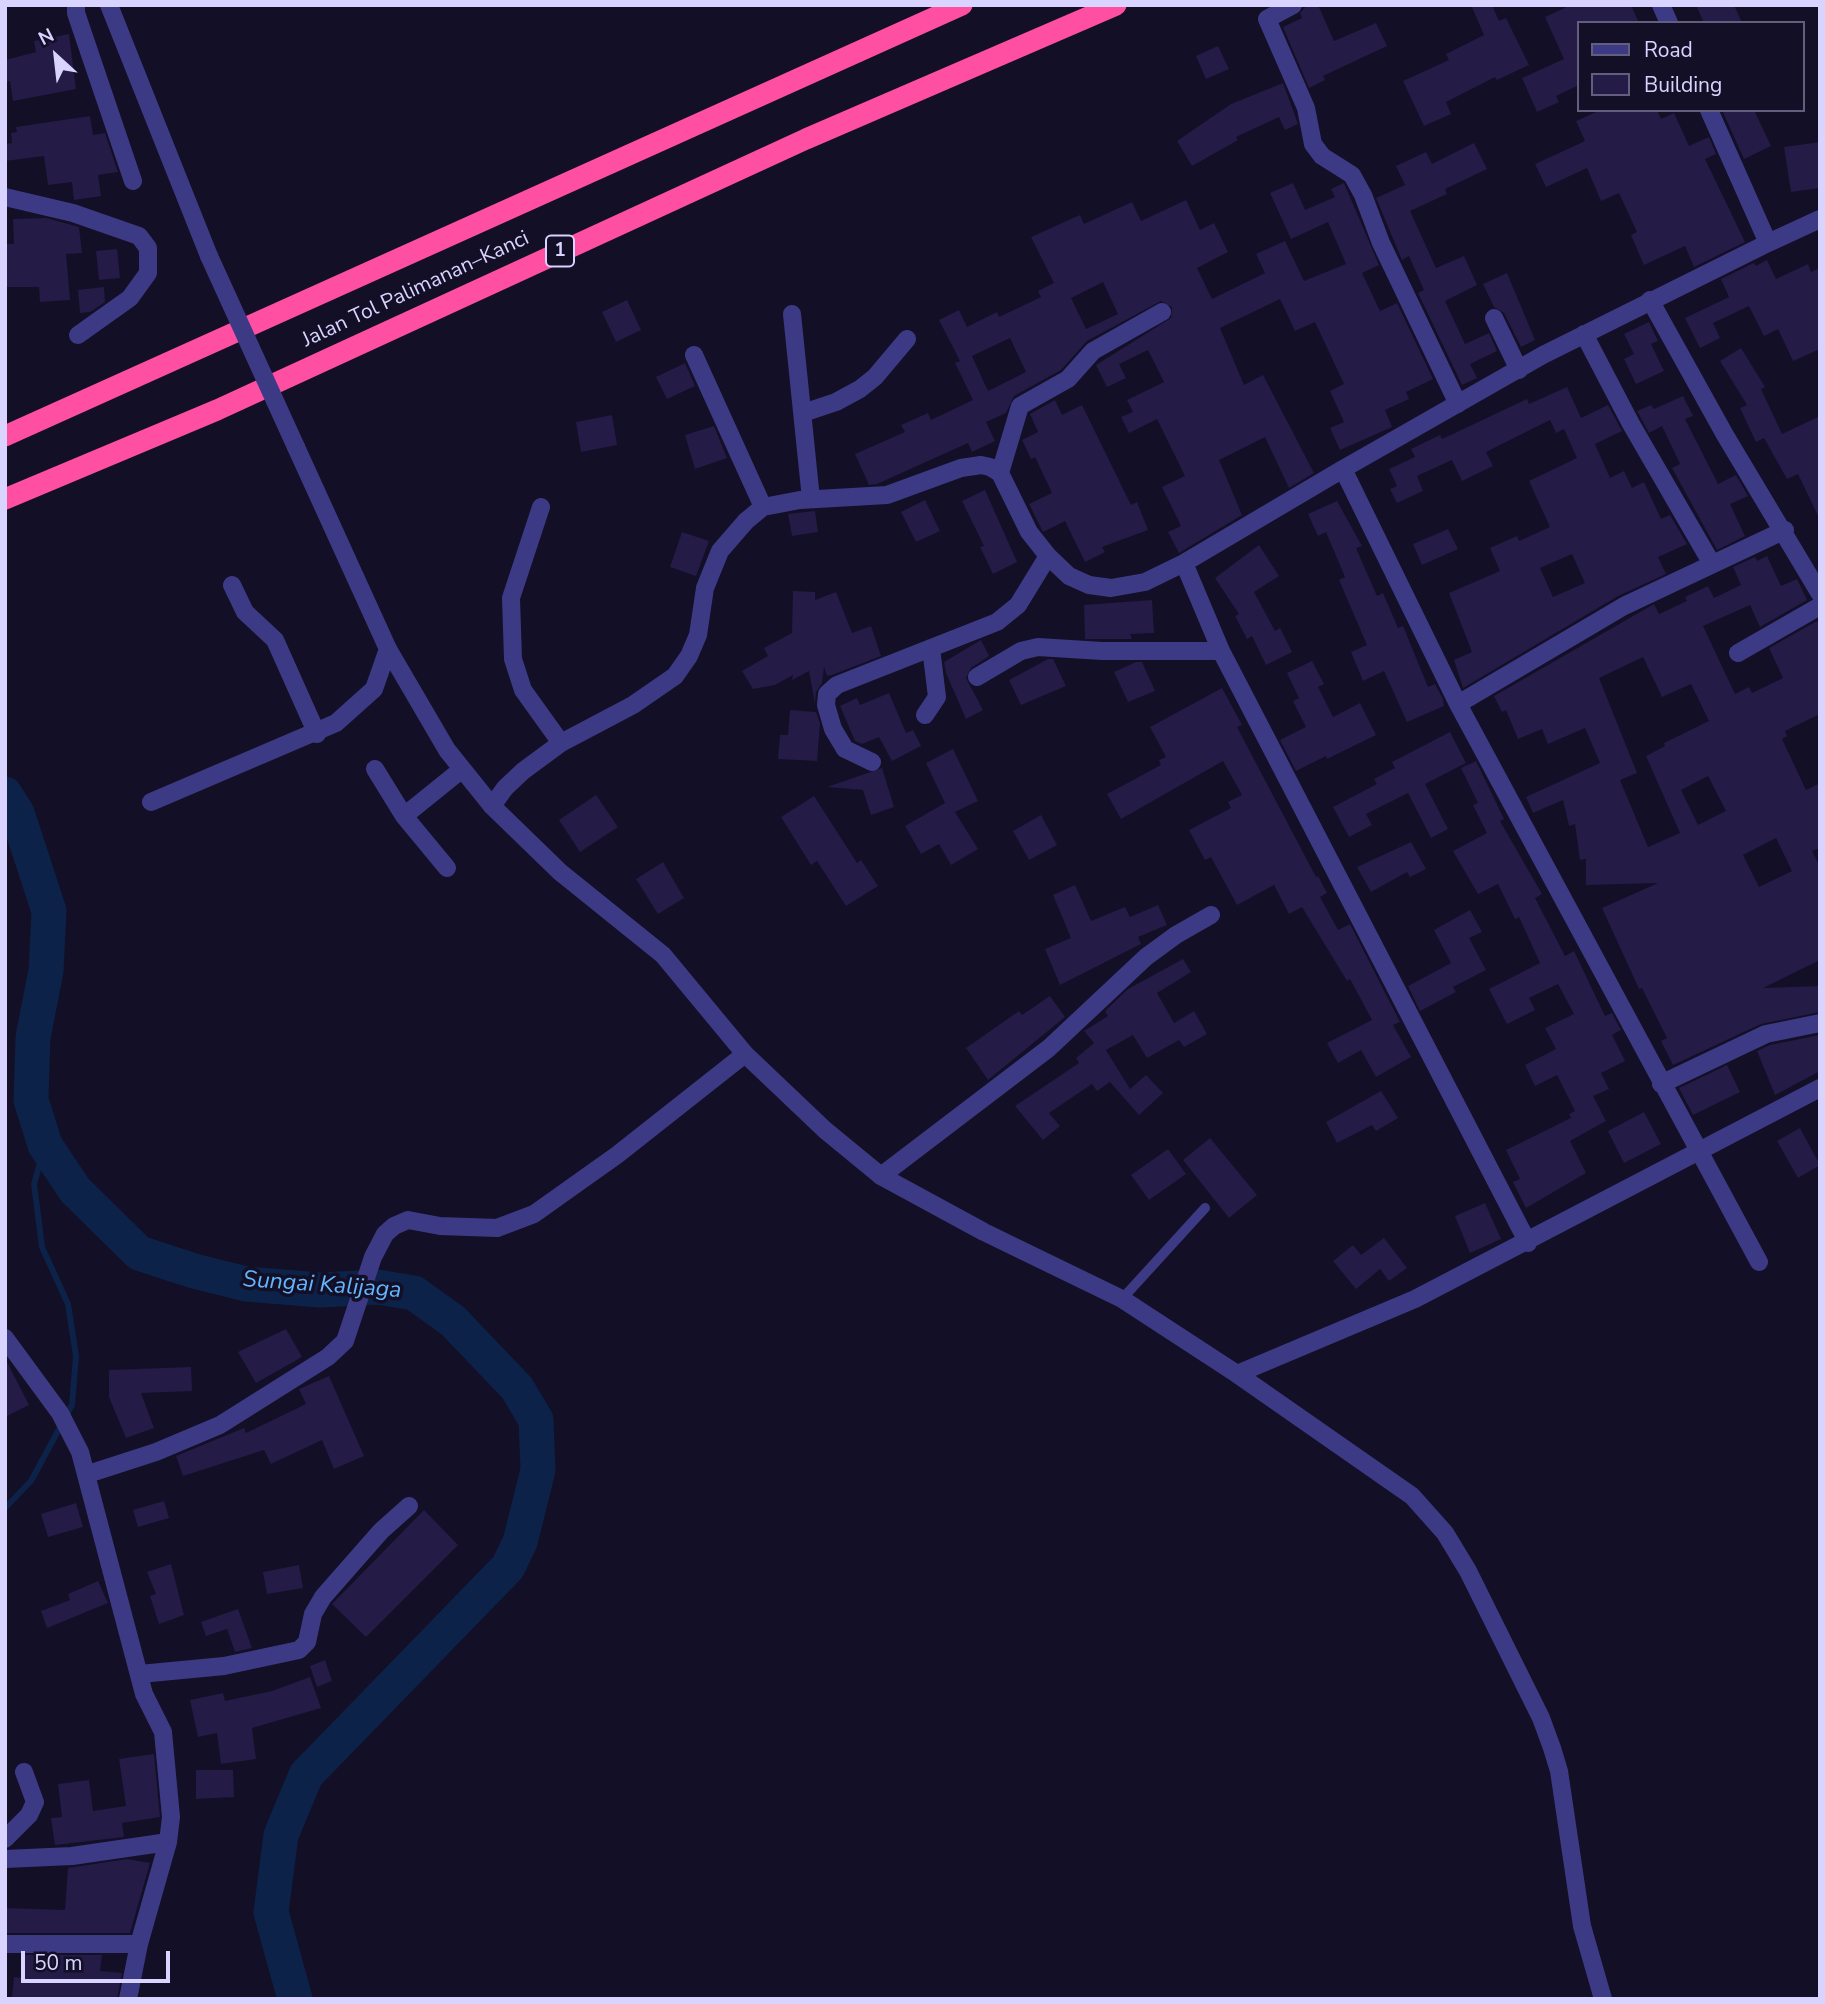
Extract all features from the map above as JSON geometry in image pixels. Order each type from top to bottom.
[{"type":"highway","name":"Jalan Tol Palimanan–Kanci","points":[[5,436],[962,5]]},
{"type":"highway","name":"Jalan Tol Palimanan–Kanci","points":[[5,499],[194,420],[806,139],[1116,5]]},
{"type":"street","points":[[76,5],[76,13],[132,181]]},
{"type":"street","points":[[109,5],[209,256],[388,649],[461,770],[492,806],[560,872],[663,955],[745,1054],[825,1130],[881,1176],[984,1232],[1122,1299],[1237,1374],[1412,1496],[1445,1533],[1468,1571],[1541,1718],[1559,1771],[1582,1926],[1603,1999]]},
{"type":"street","points":[[1293,5],[1267,19],[1306,108],[1313,144],[1322,156],[1352,175],[1363,195],[1381,243],[1458,404]]},
{"type":"street","points":[[1661,5],[1668,21]]},
{"type":"street","points":[[1710,112],[1768,243]]},
{"type":"street","points":[[5,197],[73,213],[139,236],[148,248],[148,273],[130,298],[78,335]]},
{"type":"street","points":[[492,806],[505,788],[523,771],[561,743],[634,705],[675,676],[690,656],[698,635],[705,588],[720,551],[746,521],[763,507],[811,499],[887,495],[961,468],[981,464],[1000,473],[1029,532],[1069,576],[1088,585],[1111,588],[1145,582],[1184,563],[1343,468],[1584,334],[1820,219]]},
{"type":"street","points":[[1650,300],[1725,435],[1785,530],[1820,594]]},
{"type":"street","points":[[1000,473],[1020,406],[1074,375],[1093,351],[1163,312]]},
{"type":"street","points":[[792,314],[811,499]]},
{"type":"street","points":[[1494,318],[1519,370]]},
{"type":"street","points":[[1584,334],[1631,424],[1712,564]]},
{"type":"street","points":[[803,413],[836,402],[860,389],[875,377],[906,339]]},
{"type":"street","points":[[694,355],[763,507]]},
{"type":"street","points":[[1343,468],[1458,704],[1759,1262]]},
{"type":"street","points":[[541,508],[511,598],[513,659],[523,690],[561,743]]},
{"type":"street","points":[[1458,704],[1624,606],[1785,530]]},
{"type":"street","points":[[872,762],[845,749],[833,729],[826,705],[827,694],[837,685],[997,622],[1018,605],[1048,556]]},
{"type":"street","points":[[1184,563],[1221,651],[1528,1242]]},
{"type":"street","points":[[232,585],[245,612],[275,640],[317,734]]},
{"type":"street","points":[[1738,653],[1820,606]]},
{"type":"street","points":[[978,677],[1021,651],[1038,647],[1102,652],[1221,651]]},
{"type":"street","points":[[925,715],[937,697],[931,648]]},
{"type":"street","points":[[151,802],[317,734],[341,720],[369,694],[388,649]]},
{"type":"street","points":[[376,769],[404,816],[447,868]]},
{"type":"street","points":[[404,816],[461,770]]},
{"type":"street","points":[[881,1176],[1049,1048],[1146,957],[1176,934],[1211,915]]},
{"type":"street","points":[[1661,1084],[1766,1034],[1820,1023]]},
{"type":"street","points":[[88,1474],[156,1452],[220,1425],[310,1370],[345,1340],[373,1257],[385,1234],[402,1222],[497,1228],[534,1214],[617,1155],[745,1054]]},
{"type":"street","points":[[1237,1374],[1415,1299],[1699,1154],[1820,1088]]},
{"type":"street","points":[[5,1338],[60,1413],[88,1474],[144,1694],[159,1722],[165,1742],[171,1817],[168,1842],[139,1944],[128,1999]]},
{"type":"street","points":[[140,1674],[224,1667],[299,1650],[307,1642],[313,1614],[323,1597],[380,1531],[409,1506]]},
{"type":"street","points":[[5,1839],[29,1815],[35,1802],[24,1772]]},
{"type":"street","points":[[5,1859],[72,1856],[168,1842]]},
{"type":"street","points":[[5,1944],[139,1944]]},
{"type":"lane","points":[[1122,1299],[1205,1209]]},
{"type":"building","points":[[1307,5],[1318,5],[1334,41],[1376,23],[1387,46],[1323,76],[1325,80],[1309,88],[1283,27],[1302,18],[1300,13]]},
{"type":"building","points":[[1471,5],[1492,5],[1499,21],[1506,18],[1529,65],[1497,80],[1495,77],[1446,102],[1451,114],[1424,126],[1403,81],[1449,60],[1446,54],[1484,35]]},
{"type":"building","points":[[1571,5],[1631,5],[1638,21],[1576,21],[1576,86],[1556,96],[1559,102],[1537,112],[1522,78],[1564,59],[1545,17]]},
{"type":"building","points":[[1696,5],[1734,5],[1741,21],[1703,21]]},
{"type":"building","points":[[69,34],[76,89],[13,101],[10,81],[5,82],[5,60],[36,52],[34,41]]},
{"type":"building","points":[[1218,46],[1229,69],[1206,79],[1196,56]]},
{"type":"building","points":[[1283,83],[1298,124],[1285,130],[1279,117],[1236,137],[1238,140],[1192,166],[1177,141],[1231,104]]},
{"type":"building","points":[[1596,112],[1658,112],[1661,119],[1674,113],[1689,146],[1709,137],[1716,154],[1705,159],[1745,242],[1694,267],[1685,246],[1644,265],[1631,235],[1637,232],[1619,193],[1601,201],[1587,168],[1546,187],[1535,164],[1585,141],[1576,121]]},
{"type":"building","points":[[1723,112],[1755,112],[1771,146],[1744,159]]},
{"type":"building","points":[[90,116],[93,135],[105,133],[118,172],[98,175],[101,196],[74,200],[72,182],[48,185],[44,156],[5,161],[5,144],[12,143],[11,133],[17,132],[16,127]]},
{"type":"building","points":[[1820,142],[1820,188],[1791,192],[1784,147]]},
{"type":"building","points":[[1474,143],[1487,169],[1445,189],[1447,194],[1410,211],[1436,268],[1464,256],[1477,285],[1445,301],[1465,344],[1489,333],[1497,351],[1470,364],[1477,378],[1462,385],[1418,293],[1424,290],[1409,256],[1402,260],[1376,198],[1405,185],[1396,166],[1426,152],[1432,164]]},
{"type":"building","points":[[1293,183],[1305,210],[1335,197],[1331,189],[1344,183],[1379,265],[1362,273],[1380,311],[1397,303],[1433,379],[1406,392],[1409,399],[1385,410],[1392,427],[1340,450],[1330,428],[1344,422],[1330,391],[1344,384],[1315,322],[1295,331],[1280,299],[1220,328],[1244,385],[1263,375],[1314,473],[1289,488],[1265,437],[1219,460],[1242,515],[1179,553],[1168,532],[1181,526],[1162,487],[1185,476],[1157,419],[1129,433],[1121,417],[1133,412],[1127,400],[1164,382],[1148,350],[1119,364],[1126,378],[1107,387],[1096,365],[1171,318],[1172,307],[1161,301],[1087,341],[1061,370],[1014,396],[1006,413],[986,422],[995,441],[972,452],[968,443],[877,484],[869,485],[855,454],[905,432],[901,425],[928,413],[931,420],[973,400],[955,363],[960,361],[939,320],[959,310],[967,327],[997,312],[999,317],[1041,297],[1038,291],[1054,283],[1031,237],[1080,215],[1084,224],[1132,202],[1141,221],[1186,200],[1200,230],[1214,223],[1228,252],[1197,268],[1212,299],[1265,273],[1256,254],[1285,241],[1304,281],[1346,264],[1328,222],[1291,239],[1270,193]],"holes":[[[1103,282],[1118,314],[1086,329],[1071,298]],[[1010,338],[1026,372],[988,391],[972,356]]]},
{"type":"building","points":[[46,218],[79,227],[82,253],[66,254],[70,300],[40,302],[39,287],[5,287],[5,244],[14,244],[13,219]]},
{"type":"building","points":[[117,249],[120,278],[99,280],[96,251]]},
{"type":"building","points":[[1767,260],[1776,279],[1808,264],[1811,272],[1820,268],[1820,349],[1793,361],[1778,329],[1764,336],[1749,306],[1713,323],[1720,338],[1700,348],[1685,318],[1729,297],[1721,279],[1754,263],[1756,266]]},
{"type":"building","points":[[1507,273],[1535,340],[1521,347],[1504,313],[1494,307],[1483,284]]},
{"type":"building","points":[[104,287],[105,302],[90,312],[80,313],[78,290]]},
{"type":"building","points":[[627,300],[641,330],[616,342],[602,312]]},
{"type":"building","points":[[1649,322],[1658,341],[1651,344],[1664,371],[1636,384],[1624,359],[1634,354],[1624,334]]},
{"type":"building","points":[[1741,348],[1765,387],[1761,389],[1782,434],[1820,416],[1820,520],[1798,474],[1787,479],[1764,438],[1756,442],[1740,408],[1747,405],[1720,361]]},
{"type":"building","points":[[685,363],[695,386],[667,399],[656,377]]},
{"type":"building","points":[[1567,387],[1581,418],[1608,405],[1622,431],[1595,444],[1610,478],[1624,471],[1632,488],[1644,482],[1661,519],[1670,515],[1687,544],[1658,557],[1666,574],[1618,596],[1463,688],[1454,660],[1472,652],[1449,593],[1500,571],[1490,548],[1517,536],[1519,541],[1550,527],[1529,481],[1577,458],[1564,429],[1556,433],[1550,420],[1486,452],[1493,466],[1462,481],[1452,460],[1417,476],[1423,491],[1397,503],[1390,489],[1397,486],[1389,469],[1415,457],[1411,449],[1440,435],[1442,439],[1527,399],[1529,404]],"holes":[[[1572,554],[1585,583],[1553,597],[1540,568]]]},
{"type":"building","points":[[1683,396],[1693,416],[1685,419],[1718,484],[1736,475],[1748,496],[1730,504],[1745,536],[1717,550],[1672,468],[1680,464],[1662,426],[1649,433],[1637,411],[1651,405],[1654,409]]},
{"type":"building","points":[[1055,400],[1062,415],[1082,405],[1131,505],[1137,502],[1148,530],[1102,547],[1105,552],[1085,562],[1065,521],[1043,532],[1029,504],[1052,493],[1035,457],[1031,459],[1022,440],[1038,432],[1030,414]]},
{"type":"building","points":[[612,415],[617,445],[581,452],[576,422]]},
{"type":"building","points":[[714,426],[727,458],[695,469],[685,435]]},
{"type":"building","points":[[985,490],[1017,562],[993,574],[980,547],[984,546],[962,501]]},
{"type":"building","points":[[925,500],[940,531],[916,542],[901,512]]},
{"type":"building","points":[[1337,501],[1362,546],[1356,548],[1377,596],[1383,593],[1398,628],[1403,626],[1428,687],[1435,684],[1443,699],[1444,706],[1407,722],[1384,671],[1363,681],[1351,652],[1367,645],[1339,580],[1345,577],[1326,532],[1318,536],[1308,514]]},
{"type":"building","points":[[815,511],[818,532],[792,536],[788,514]]},
{"type":"building","points":[[1448,529],[1458,549],[1422,565],[1413,544]]},
{"type":"building","points":[[682,532],[709,541],[696,576],[670,567]]},
{"type":"building","points":[[1259,545],[1279,576],[1254,592],[1275,631],[1280,628],[1292,652],[1266,665],[1252,636],[1247,639],[1235,616],[1239,614],[1215,578]]},
{"type":"building","points":[[1767,556],[1781,586],[1797,579],[1807,600],[1760,627],[1750,605],[1703,626],[1735,694],[1749,687],[1752,693],[1783,678],[1769,648],[1817,621],[1820,627],[1820,714],[1785,731],[1787,736],[1782,739],[1806,790],[1820,783],[1820,848],[1812,851],[1820,867],[1820,960],[1763,988],[1820,986],[1820,1012],[1761,1024],[1673,1065],[1661,1041],[1667,1038],[1642,988],[1639,989],[1602,908],[1658,883],[1586,885],[1586,859],[1580,860],[1575,824],[1569,826],[1563,800],[1533,813],[1526,797],[1600,763],[1585,728],[1548,744],[1542,729],[1518,739],[1506,710],[1502,712],[1494,696],[1654,604],[1659,614],[1687,601],[1685,597],[1708,586],[1714,598],[1741,585],[1733,567],[1755,557],[1757,561]],"holes":[[[1643,657],[1662,697],[1691,684],[1709,721],[1664,743],[1665,746],[1646,756],[1680,833],[1648,847],[1620,780],[1637,773],[1599,678]],[[1708,776],[1726,811],[1698,825],[1681,790]],[[1776,838],[1792,871],[1759,887],[1743,855]]]},
{"type":"building","points":[[793,591],[815,592],[815,600],[836,592],[852,633],[871,626],[881,656],[827,676],[824,667],[815,704],[809,671],[792,680],[793,675],[775,685],[753,689],[742,671],[768,656],[764,648],[792,633]]},
{"type":"building","points":[[1152,600],[1154,633],[1130,634],[1132,639],[1085,639],[1084,605]]},
{"type":"building","points":[[981,640],[989,656],[971,668],[966,678],[983,710],[966,719],[944,662]]},
{"type":"building","points":[[1048,659],[1053,659],[1066,686],[1021,705],[1009,680]]},
{"type":"building","points":[[1312,661],[1324,684],[1318,687],[1333,717],[1360,703],[1376,735],[1296,771],[1280,740],[1306,727],[1293,701],[1299,698],[1287,673]]},
{"type":"building","points":[[1142,662],[1155,691],[1128,702],[1114,672]]},
{"type":"building","points":[[1222,688],[1242,725],[1237,727],[1327,893],[1320,897],[1338,930],[1350,924],[1400,1022],[1393,1025],[1411,1057],[1376,1077],[1361,1050],[1338,1063],[1327,1043],[1372,1020],[1350,979],[1347,981],[1302,907],[1289,914],[1274,885],[1237,905],[1211,857],[1205,860],[1189,830],[1231,808],[1228,802],[1242,795],[1223,761],[1121,819],[1107,794],[1161,765],[1159,760],[1166,757],[1150,727]]},
{"type":"building","points":[[889,693],[906,733],[913,730],[921,746],[892,761],[879,737],[862,744],[855,741],[840,706],[857,698],[860,705]]},
{"type":"building","points":[[790,710],[816,712],[820,723],[817,761],[778,759],[780,735],[788,735]]},
{"type":"building","points":[[1450,732],[1466,763],[1425,784],[1448,829],[1431,838],[1408,793],[1366,814],[1372,825],[1349,837],[1333,807],[1377,784],[1374,779],[1395,768],[1392,762]]},
{"type":"building","points":[[953,749],[978,801],[955,812],[978,849],[951,865],[939,844],[921,854],[905,826],[945,803],[926,763]]},
{"type":"building","points":[[1476,761],[1504,819],[1500,821],[1542,894],[1535,898],[1565,956],[1574,951],[1605,1016],[1612,1013],[1621,1030],[1612,1035],[1625,1061],[1601,1073],[1609,1089],[1593,1096],[1606,1121],[1570,1141],[1586,1173],[1526,1208],[1513,1182],[1520,1179],[1506,1150],[1571,1118],[1569,1114],[1575,1111],[1557,1075],[1535,1086],[1525,1065],[1556,1049],[1545,1028],[1574,1014],[1558,984],[1529,998],[1535,1010],[1507,1024],[1489,989],[1540,963],[1519,917],[1515,919],[1498,884],[1478,894],[1453,851],[1487,833],[1473,805],[1478,803],[1461,768]]},
{"type":"building","points":[[882,768],[894,807],[871,815],[863,790],[827,787]]},
{"type":"building","points":[[596,795],[618,827],[580,852],[559,820]]},
{"type":"building","points":[[814,796],[857,863],[861,860],[878,886],[846,906],[817,861],[811,865],[781,817]]},
{"type":"building","points":[[1041,815],[1057,845],[1029,860],[1013,831]]},
{"type":"building","points":[[1411,842],[1426,869],[1410,877],[1407,872],[1371,892],[1357,867]]},
{"type":"building","points":[[663,862],[684,898],[658,914],[636,879]]},
{"type":"building","points":[[1075,885],[1091,921],[1125,907],[1130,917],[1158,905],[1167,925],[1138,937],[1141,944],[1060,985],[1045,949],[1071,938],[1053,895]]},
{"type":"building","points":[[1470,910],[1482,932],[1469,938],[1486,970],[1453,987],[1456,992],[1420,1011],[1408,986],[1451,963],[1434,930]]},
{"type":"building","points":[[1183,959],[1191,972],[1157,993],[1174,1023],[1194,1011],[1207,1034],[1184,1047],[1179,1040],[1147,1058],[1133,1035],[1106,1050],[1130,1089],[1146,1075],[1163,1093],[1139,1115],[1110,1082],[1097,1091],[1092,1084],[1049,1113],[1060,1126],[1043,1140],[1015,1106],[1079,1063],[1076,1058],[1094,1043],[1084,1031],[1108,1016],[1105,1011],[1128,989]]},
{"type":"building","points":[[1050,996],[1065,1017],[988,1080],[966,1048],[1019,1011],[1022,1015]]},
{"type":"building","points":[[1820,1035],[1820,1071],[1775,1095],[1757,1051],[1770,1045]]},
{"type":"building","points":[[1727,1065],[1740,1092],[1693,1115],[1679,1088]]},
{"type":"building","points":[[1381,1091],[1398,1118],[1376,1131],[1372,1125],[1337,1143],[1326,1122]]},
{"type":"building","points":[[1644,1112],[1661,1144],[1624,1163],[1608,1131]]},
{"type":"building","points":[[1800,1128],[1820,1165],[1798,1178],[1777,1141]]},
{"type":"building","points":[[1210,1138],[1257,1195],[1229,1218],[1183,1160]]},
{"type":"building","points":[[1168,1149],[1186,1174],[1149,1200],[1131,1175]]},
{"type":"building","points":[[1485,1203],[1501,1239],[1470,1253],[1455,1216]]},
{"type":"building","points":[[1384,1238],[1407,1268],[1389,1281],[1380,1269],[1356,1289],[1333,1261],[1353,1245],[1361,1255]]},
{"type":"building","points":[[286,1329],[302,1357],[256,1383],[238,1352]]},
{"type":"building","points":[[5,1358],[29,1405],[5,1417]]},
{"type":"building","points":[[191,1367],[192,1391],[141,1393],[154,1428],[126,1438],[109,1397],[109,1370]]},
{"type":"building","points":[[329,1376],[364,1456],[334,1469],[322,1440],[271,1464],[264,1450],[183,1476],[176,1456],[244,1428],[246,1433],[306,1404],[299,1389]]},
{"type":"building","points":[[164,1501],[169,1518],[138,1527],[133,1510]]},
{"type":"building","points":[[76,1503],[83,1527],[48,1537],[41,1514]]},
{"type":"building","points":[[424,1510],[458,1545],[366,1637],[332,1604]]},
{"type":"building","points":[[171,1564],[184,1615],[159,1624],[150,1596],[156,1594],[147,1572]]},
{"type":"building","points":[[299,1565],[303,1588],[267,1594],[263,1572]]},
{"type":"building","points":[[98,1581],[108,1603],[47,1628],[41,1611],[70,1600],[68,1594]]},
{"type":"building","points":[[238,1609],[252,1648],[235,1652],[227,1629],[206,1636],[201,1622]]},
{"type":"building","points":[[325,1660],[332,1681],[317,1687],[310,1666]]},
{"type":"building","points":[[310,1677],[321,1708],[252,1728],[256,1759],[221,1764],[217,1733],[198,1737],[190,1700],[223,1693],[225,1701],[272,1691]]},
{"type":"building","points":[[154,1754],[160,1817],[122,1823],[124,1837],[55,1845],[51,1818],[62,1817],[58,1784],[89,1780],[93,1811],[126,1806],[119,1759]]},
{"type":"building","points":[[196,1770],[233,1770],[234,1797],[196,1799]]},
{"type":"building","points":[[127,1859],[150,1863],[130,1933],[5,1933],[5,1908],[65,1910],[68,1868]]},
{"type":"building","points":[[25,1955],[102,1955],[100,1971],[122,1973],[117,1999],[12,1997],[14,1977],[23,1978]]},
{"type":"waterway","name":"Sungai Kalijaga","points":[[5,794],[17,813],[49,911],[46,971],[33,1037],[31,1100],[45,1145],[75,1190],[139,1253],[194,1271],[246,1284],[320,1290],[377,1287],[414,1293],[453,1321],[517,1388],[536,1420],[538,1470],[520,1542],[508,1567],[306,1775],[281,1835],[271,1912],[295,1999]]},
{"type":"waterway","points":[[5,1508],[31,1481],[72,1405],[76,1356],[68,1304],[42,1247],[34,1184],[45,1145]]}]
